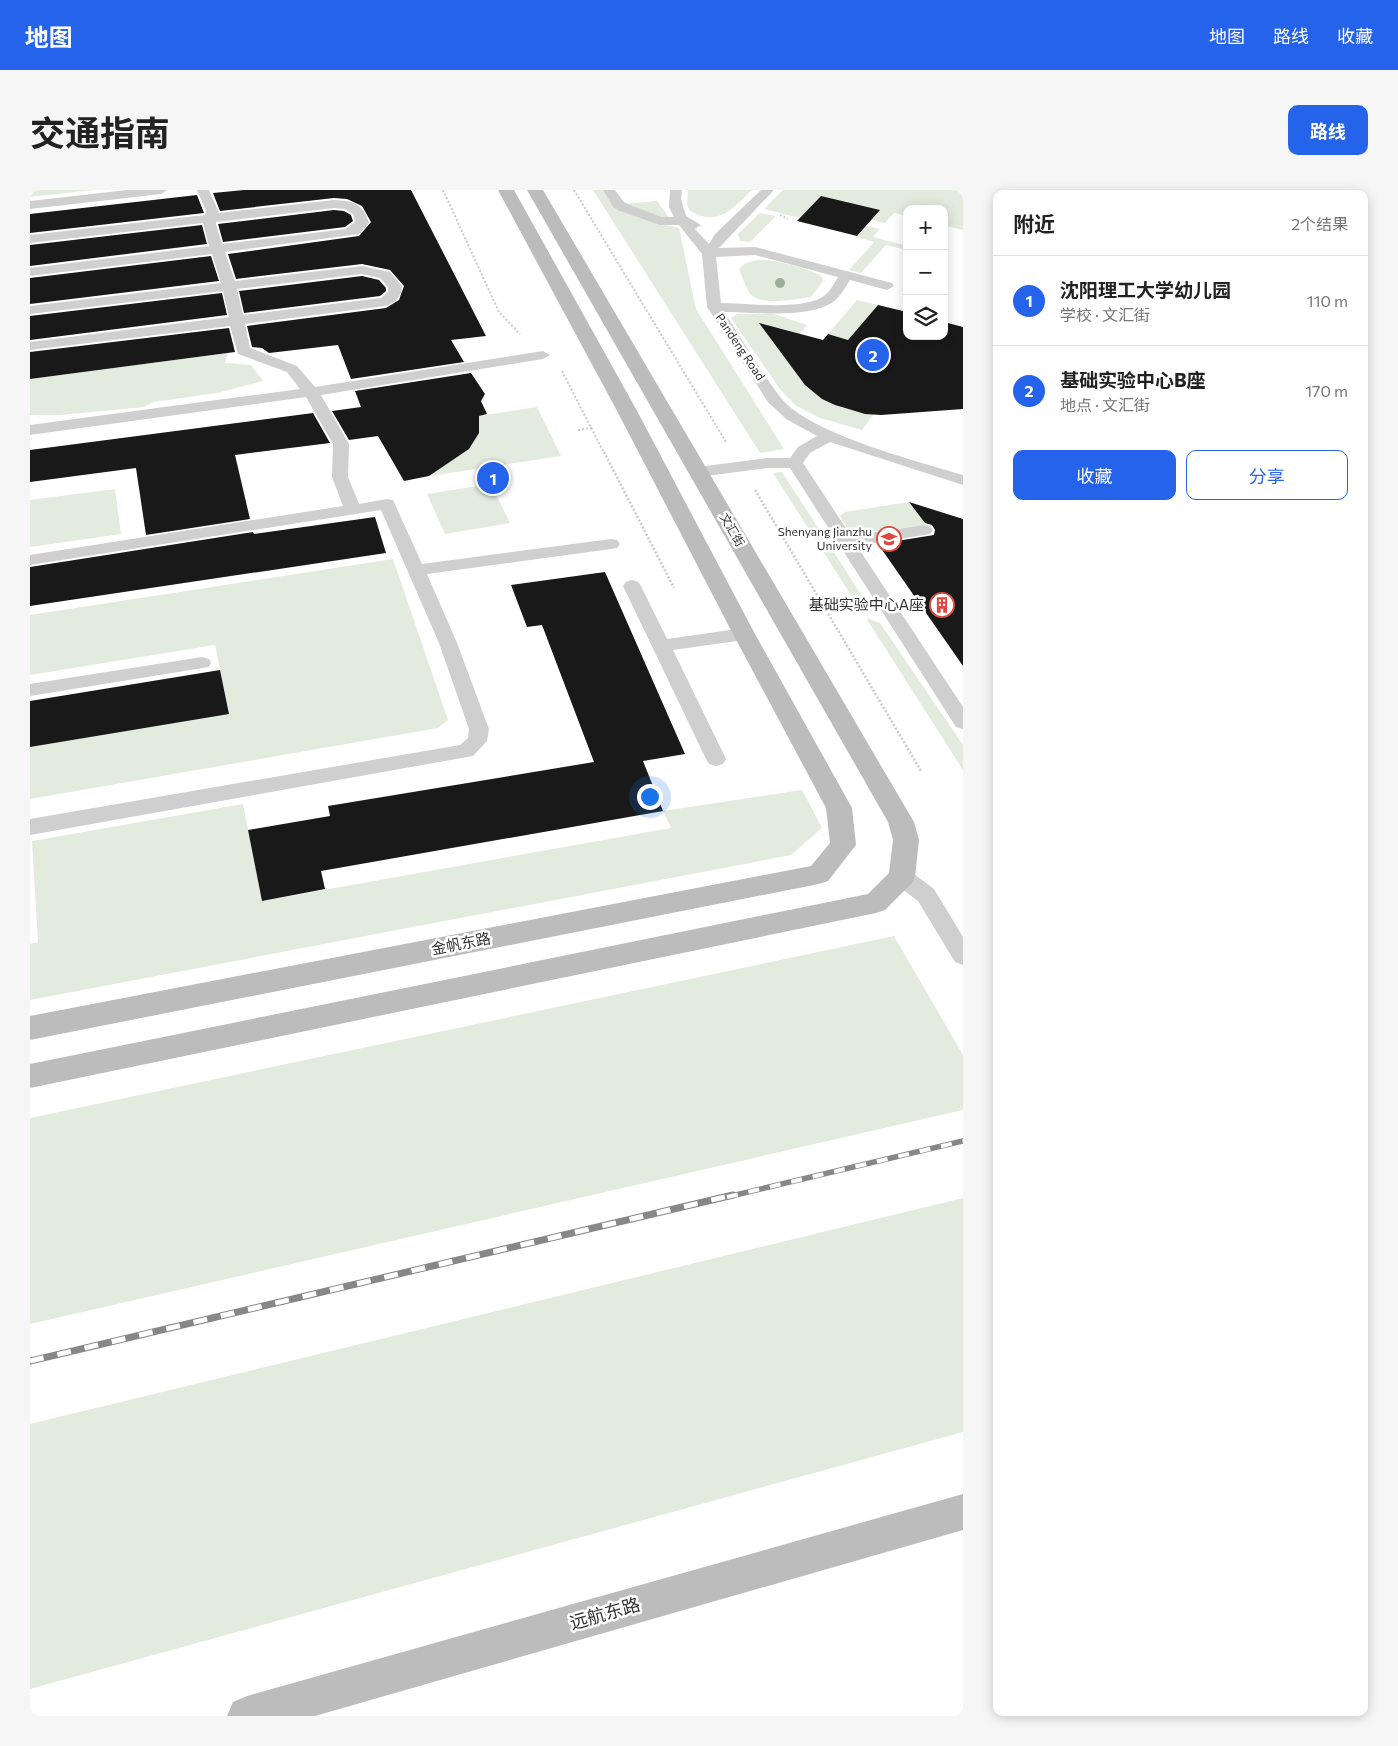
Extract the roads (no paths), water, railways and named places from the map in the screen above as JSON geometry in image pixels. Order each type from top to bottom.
[{"type":"street","points":[[506,190],[626,409],[744,634]]},
{"type":"street","name":"文汇街","points":[[536,190],[901,822],[906,840],[902,877]]},
{"type":"street","name":"金帆东路","points":[[30,1028],[819,874],[843,845],[839,808],[744,634]]},
{"type":"street","points":[[30,1076],[876,903],[902,877]]},
{"type":"street","name":"远航东路","points":[[247,1716],[963,1512]]},
{"type":"lane","points":[[30,205],[161,190]]},
{"type":"lane","points":[[203,190],[213,212],[209,224],[229,285],[242,351],[292,369],[311,392],[341,444],[340,477],[353,510]]},
{"type":"lane","points":[[609,190],[619,205],[660,221],[685,222],[710,228],[734,224]]},
{"type":"lane","points":[[676,190],[673,200],[675,209],[709,253]]},
{"type":"lane","points":[[709,253],[720,237],[768,190]]},
{"type":"lane","points":[[30,239],[334,204],[348,206],[360,212],[362,223],[354,230],[346,233],[30,272]]},
{"type":"lane","points":[[709,253],[755,251],[888,286]]},
{"type":"lane","name":"Pandeng Road","points":[[709,253],[714,308],[776,402],[792,416],[829,436],[891,458],[963,480]]},
{"type":"lane","points":[[30,310],[362,270],[385,276],[395,286],[395,293],[385,302],[30,346]]},
{"type":"lane","points":[[714,308],[783,308],[817,304],[831,297],[846,276]]},
{"type":"lane","points":[[30,430],[311,392],[543,355]]},
{"type":"lane","points":[[795,462],[804,450],[829,436]]},
{"type":"lane","points":[[698,472],[767,462],[795,462]]},
{"type":"lane","points":[[795,462],[963,722]]},
{"type":"lane","points":[[30,560],[387,504],[448,643],[479,729],[477,741],[466,751],[30,827]]},
{"type":"lane","points":[[846,542],[924,530]]},
{"type":"lane","points":[[415,570],[611,544]]},
{"type":"lane","points":[[632,586],[716,759]]},
{"type":"lane","points":[[661,646],[744,634]]},
{"type":"lane","points":[[30,690],[202,664]]},
{"type":"lane","points":[[902,877],[926,895],[963,956]]},
{"type":"railway","points":[[727,1197],[963,1141]]},
{"type":"railway","points":[[30,1361],[733,1195]]},
{"type":"place","name":"基础实验中心B座","points":[[873,355]]},
{"type":"place","name":"沈阳理工大学幼儿园","points":[[493,478]]},
{"type":"place","name":"Shenyang Jianzhu University","points":[[889,539]]},
{"type":"place","name":"基础实验中心A座","points":[[942,605]]}]
